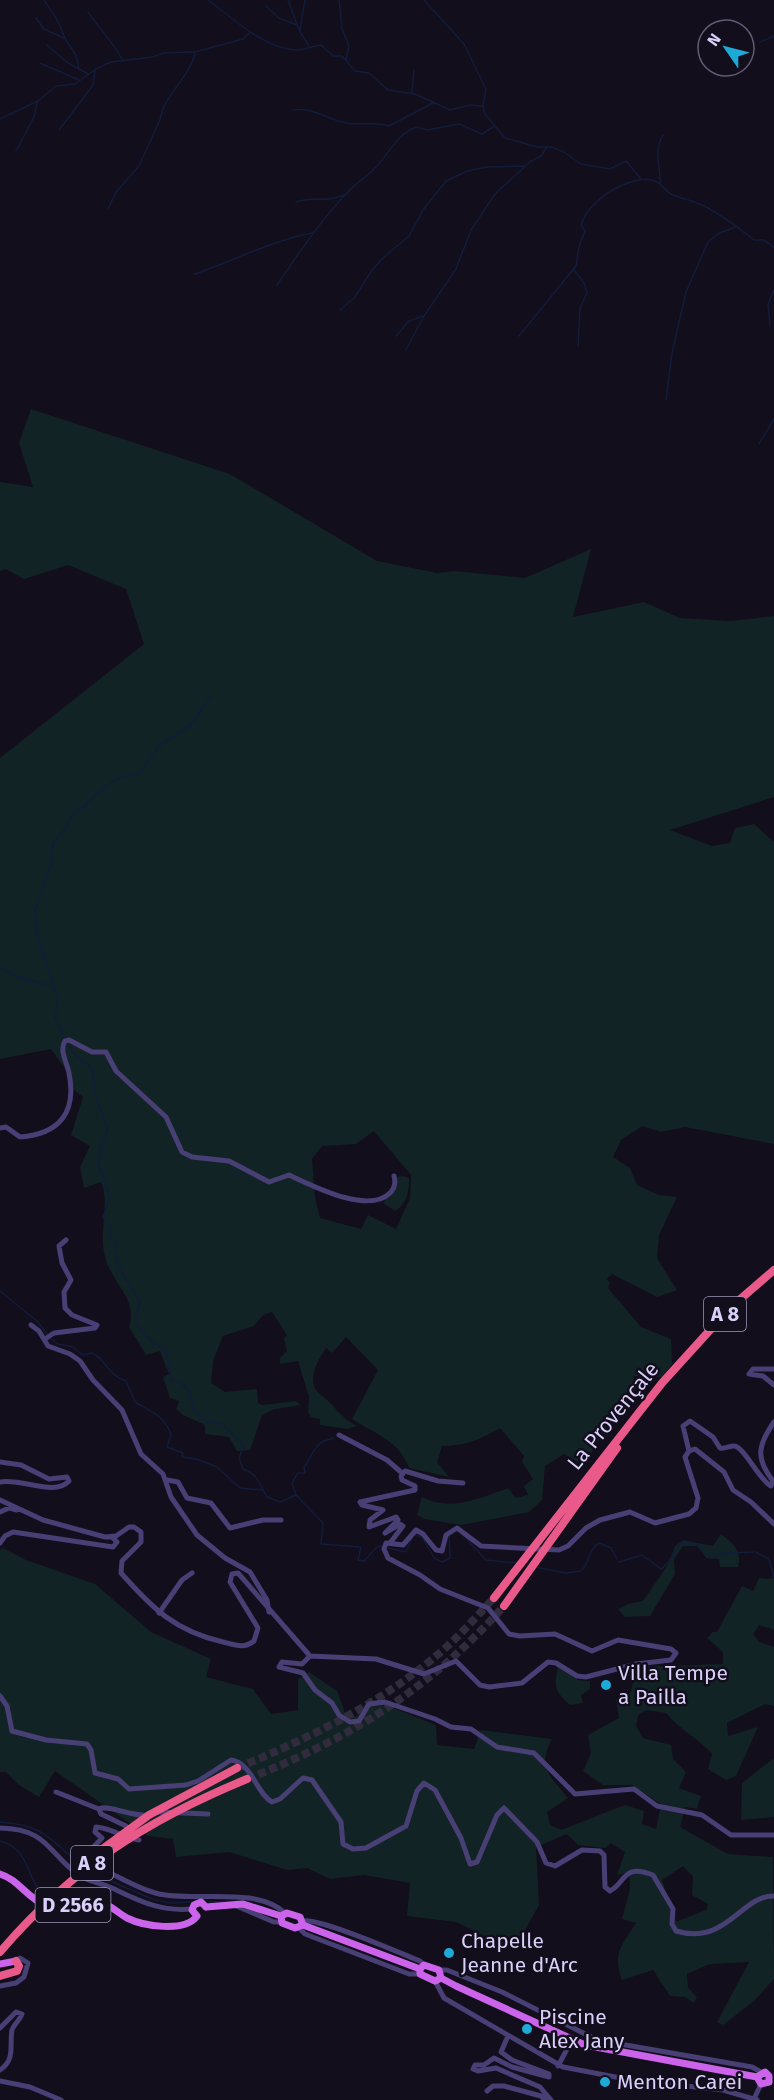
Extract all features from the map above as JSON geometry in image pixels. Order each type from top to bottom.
[{"type":"highway","name":"La Provençale","points":[[494,1598],[682,1364],[724,1315],[774,1270]]},
{"type":"highway","name":"La Provençale","points":[[682,1364],[726,1319],[774,1277]]},
{"type":"highway","name":"La Provençale","points":[[504,1606],[519,1588],[635,1420]]},
{"type":"highway","name":"A 8","points":[[0,1944],[49,1893],[94,1854],[136,1823],[190,1791],[237,1768]]},
{"type":"highway","name":"A 8","points":[[0,1952],[51,1898],[95,1861],[146,1826],[247,1779]]},
{"type":"highway","points":[[0,1976],[17,1971],[19,1966],[16,1961]]},
{"type":"main road","name":"D 2566","points":[[0,1872],[29,1896],[48,1906],[66,1907],[98,1902],[131,1919],[163,1925],[187,1924],[197,1916]]},
{"type":"main road","points":[[202,1902],[203,1915],[197,1916],[192,1909],[202,1902],[252,1906],[421,1969],[585,2045],[771,2079]]},
{"type":"main road","points":[[282,1917],[300,1917],[301,1925]]},
{"type":"main road","points":[[0,1964],[16,1961]]},
{"type":"main road","points":[[421,1969],[438,1977]]},
{"type":"main road","points":[[760,2078],[771,2079]]},
{"type":"street","points":[[0,1128],[6,1127],[20,1137],[42,1134],[57,1126],[66,1112],[70,1097],[62,1048],[65,1041],[92,1052],[106,1052],[116,1071],[166,1117],[182,1152],[192,1157],[229,1161],[269,1182],[288,1175],[324,1191],[362,1200],[375,1201],[389,1194],[396,1182],[394,1176]]},
{"type":"street","points":[[45,1339],[54,1334],[87,1329],[97,1325],[72,1315],[65,1308],[64,1292],[71,1280],[62,1263],[59,1246],[66,1240]]},
{"type":"street","points":[[31,1325],[50,1347],[70,1354],[80,1361],[93,1380],[122,1410],[141,1454],[167,1479],[178,1482],[187,1498],[212,1503],[230,1528],[262,1520],[281,1520]]},
{"type":"street","points":[[774,1369],[753,1369],[749,1374],[763,1376],[774,1385]]},
{"type":"street","points":[[386,1546],[403,1545],[416,1530],[423,1534],[436,1550],[442,1551],[446,1535],[457,1528],[481,1546],[559,1550],[568,1546],[592,1523],[620,1514],[630,1512],[655,1523],[689,1514],[696,1508],[698,1498],[686,1462],[685,1457],[689,1450],[683,1426],[690,1421],[713,1437],[720,1448],[732,1446],[739,1448],[760,1477],[771,1486],[773,1481],[763,1466],[760,1447],[763,1437],[774,1422]]},
{"type":"street","points":[[339,1435],[387,1460],[402,1473],[412,1473],[438,1481],[463,1483]]},
{"type":"street","points":[[689,1450],[695,1449],[702,1452],[724,1472],[733,1490],[751,1502],[774,1524]]},
{"type":"street","points":[[0,1462],[21,1465],[50,1479],[65,1477],[69,1481],[64,1487],[53,1490],[25,1481],[0,1482]]},
{"type":"street","points":[[386,1546],[403,1526],[400,1524],[385,1533],[398,1520],[396,1517],[369,1527],[370,1520],[382,1510],[364,1506],[360,1502],[416,1490],[415,1486],[402,1480],[402,1473]]},
{"type":"street","points":[[167,1479],[171,1497],[197,1535],[225,1558],[250,1572],[270,1606],[269,1612]]},
{"type":"street","points":[[0,1500],[51,1523],[112,1538],[117,1542],[113,1547],[13,1532],[5,1536],[0,1543]]},
{"type":"street","points":[[0,1512],[9,1508],[21,1509]]},
{"type":"street","points":[[112,1538],[129,1527],[134,1527],[141,1532],[141,1542],[122,1561],[120,1569],[159,1613],[195,1635],[247,1646],[254,1641],[258,1628],[230,1582],[230,1576],[235,1573],[240,1575],[269,1612],[310,1656],[376,1659],[424,1674],[456,1661],[480,1685],[489,1688],[522,1683],[548,1662],[556,1663],[577,1676],[586,1677],[636,1664],[668,1661],[675,1657],[672,1648],[627,1640],[618,1640],[592,1651],[555,1634],[514,1636],[505,1631],[488,1608],[440,1589],[388,1557],[386,1546]]},
{"type":"street","points":[[159,1613],[182,1580],[192,1573]]},
{"type":"street","points":[[310,1656],[302,1664],[282,1662],[279,1667],[303,1673],[315,1690],[332,1703],[339,1715],[350,1722],[358,1721],[369,1704],[385,1702],[435,1719],[451,1727],[471,1729],[497,1747],[534,1753],[575,1794],[634,1789],[660,1807],[702,1815],[731,1835],[774,1835]]},
{"type":"street","points":[[0,1696],[7,1706],[12,1731],[46,1740],[87,1744],[91,1750],[95,1773],[118,1779],[129,1789],[186,1785],[198,1781],[231,1760],[238,1761],[243,1766],[266,1798],[272,1802],[280,1799],[303,1778],[312,1780],[341,1822],[344,1844],[352,1849],[366,1848],[406,1826],[417,1791],[424,1783],[435,1790],[461,1838],[470,1864],[477,1862],[497,1815],[504,1808],[537,1842],[542,1858],[550,1865],[555,1866],[582,1850],[600,1851],[604,1856],[606,1887],[610,1891],[627,1874],[642,1872],[653,1875],[673,1909],[672,1928],[676,1931],[708,1932],[732,1922],[762,1898],[774,1896]]},
{"type":"street","points":[[56,1792],[99,1809],[105,1807],[136,1816],[169,1811],[208,1814]]},
{"type":"street","points":[[99,1809],[101,1814],[129,1829],[128,1833],[123,1834]]},
{"type":"street","points":[[139,1840],[128,1839],[123,1834],[96,1827],[95,1832],[102,1838],[86,1855],[89,1863],[156,1893],[202,1902],[249,1898],[282,1917]]},
{"type":"street","points":[[0,1828],[20,1831],[43,1840],[76,1873],[149,1906],[168,1910],[192,1909]]},
{"type":"street","points":[[76,1873],[89,1863]]},
{"type":"street","points":[[0,1986],[20,1981],[24,1977],[28,1963],[21,1958],[16,1961]]},
{"type":"street","points":[[449,1970],[502,1992],[576,2031],[619,2045],[752,2067],[760,2078],[755,2099],[723,2090],[631,2080],[558,2066],[444,1998],[438,1977],[449,1970]]},
{"type":"street","points":[[0,2028],[16,2012],[22,2014],[13,2027],[13,2049],[9,2060],[0,2070]]},
{"type":"street","points":[[558,2066],[576,2031]]},
{"type":"street","points":[[508,2036],[501,2052],[512,2060],[549,2074],[549,2077],[512,2067],[494,2058],[482,2066],[475,2065],[473,2068],[478,2071],[496,2068],[540,2087],[551,2100]]},
{"type":"street","points":[[0,2081],[30,2087],[61,2100]]},
{"type":"street","points":[[487,2091],[493,2086],[504,2086],[541,2096],[545,2100]]},
{"type":"shaded area","points":[[31,409],[230,474],[377,561],[437,573],[454,571],[525,578],[591,549],[573,617],[644,602],[680,618],[730,621],[774,616],[774,797],[670,830],[712,846],[730,843],[735,828],[754,824],[774,842],[774,1144],[685,1127],[661,1132],[642,1126],[621,1140],[613,1157],[630,1168],[637,1185],[659,1195],[677,1197],[659,1235],[657,1258],[677,1290],[657,1297],[612,1274],[607,1279],[610,1283],[608,1288],[641,1327],[671,1339],[672,1364],[662,1377],[634,1376],[632,1386],[584,1465],[564,1454],[545,1466],[542,1500],[529,1512],[461,1525],[425,1519],[417,1515],[422,1497],[443,1503],[465,1502],[508,1488],[516,1498],[528,1495],[524,1486],[533,1479],[522,1462],[524,1456],[500,1428],[472,1441],[442,1446],[437,1462],[449,1477],[409,1468],[399,1450],[352,1419],[378,1370],[346,1337],[332,1353],[326,1348],[315,1368],[313,1384],[315,1389],[345,1418],[357,1426],[347,1429],[320,1425],[320,1419],[311,1417],[308,1412],[309,1397],[298,1361],[280,1364],[280,1358],[287,1351],[284,1338],[287,1335],[272,1312],[263,1315],[254,1326],[223,1336],[213,1361],[211,1383],[225,1392],[257,1389],[258,1403],[262,1405],[296,1401],[301,1405],[275,1409],[262,1415],[250,1450],[237,1451],[229,1437],[205,1434],[205,1425],[183,1415],[176,1409],[179,1401],[170,1398],[163,1377],[169,1374],[160,1351],[146,1355],[129,1327],[131,1317],[128,1301],[110,1269],[104,1250],[104,1190],[101,1182],[84,1188],[80,1167],[90,1146],[71,1135],[83,1097],[72,1088],[66,1070],[51,1049],[0,1059],[0,758],[144,644],[126,589],[68,565],[24,579],[6,569],[0,571],[0,482],[33,487],[19,443]],"holes":[[[374,1131],[411,1175],[410,1198],[396,1229],[368,1215],[361,1229],[320,1218],[315,1198],[312,1159],[322,1146],[356,1144]]]},
{"type":"shaded area","points":[[398,1177],[409,1178],[408,1193],[405,1201],[395,1211],[383,1203],[396,1187]]},
{"type":"shaded area","points":[[721,1534],[736,1548],[739,1556],[738,1567],[720,1567],[719,1559],[706,1558],[698,1546],[683,1546],[674,1559],[675,1574],[650,1616],[625,1617],[618,1609],[643,1601],[669,1563],[675,1546],[683,1540],[713,1546]]},
{"type":"shaded area","points":[[3,1548],[26,1560],[95,1584],[151,1632],[211,1659],[206,1677],[253,1689],[271,1714],[298,1710],[298,1679],[309,1672],[337,1691],[347,1718],[357,1716],[368,1698],[436,1725],[437,1745],[474,1749],[481,1730],[552,1739],[545,1764],[568,1798],[547,1812],[550,1825],[561,1830],[625,1805],[644,1811],[642,1824],[656,1829],[661,1804],[632,1785],[603,1785],[583,1771],[591,1753],[588,1735],[619,1718],[616,1700],[631,1692],[636,1667],[723,1664],[723,1652],[707,1638],[713,1632],[717,1632],[742,1586],[753,1591],[759,1578],[774,1577],[774,1630],[759,1625],[753,1634],[759,1642],[774,1647],[774,1706],[765,1704],[727,1723],[728,1736],[758,1727],[736,1776],[726,1780],[708,1769],[712,1754],[666,1713],[647,1710],[638,1715],[636,1726],[643,1738],[671,1745],[673,1759],[686,1772],[679,1788],[701,1796],[697,1809],[685,1807],[680,1827],[728,1854],[773,1857],[774,1979],[754,2001],[723,2025],[717,2022],[749,1962],[710,1964],[687,1974],[688,1988],[697,1997],[694,2003],[685,1997],[670,1996],[653,1970],[622,1980],[618,1956],[636,1923],[622,1919],[630,1889],[629,1872],[617,1875],[625,1852],[611,1843],[605,1848],[578,1845],[567,1834],[536,1847],[539,1905],[514,1950],[456,1922],[407,1916],[410,1883],[364,1875],[330,1879],[307,1868],[288,1870],[229,1852],[176,1857],[173,1839],[148,1836],[55,1771],[39,1797],[19,1785],[6,1772],[0,1772],[0,1550]],"holes":[[[683,1866],[693,1876],[692,1895],[708,1904],[706,1910],[676,1922],[662,1880]]]},
{"type":"shaded area","points":[[558,1666],[578,1680],[590,1681],[590,1689],[581,1695],[583,1703],[570,1705],[558,1692],[556,1679]]},
{"type":"shaded area","points":[[774,1758],[774,1817],[741,1820],[742,1783]]},
{"type":"waterway","points":[[44,0],[74,52],[79,69]]},
{"type":"waterway","points":[[208,0],[261,38],[273,44],[297,50],[321,45],[333,56],[342,56],[355,71],[369,73],[388,90],[415,94],[450,110],[471,105],[482,106]]},
{"type":"waterway","points":[[288,0],[299,30],[309,46]]},
{"type":"waterway","points":[[300,30],[305,0]]},
{"type":"waterway","points":[[339,0],[342,29],[349,46],[346,60]]},
{"type":"waterway","points":[[424,0],[464,44],[486,89],[483,106],[485,114],[505,138],[537,147],[551,147],[564,152],[581,164],[610,169],[626,161],[641,179]]},
{"type":"waterway","points":[[266,6],[279,18],[297,25]]},
{"type":"waterway","points":[[88,12],[122,59]]},
{"type":"waterway","points":[[36,18],[44,29],[66,39]]},
{"type":"waterway","points":[[0,119],[38,101],[56,86],[75,84],[96,69],[111,62],[153,57],[163,53],[195,52],[243,39],[249,33]]},
{"type":"waterway","points":[[760,42],[774,36]]},
{"type":"waterway","points":[[47,45],[68,63],[88,74]]},
{"type":"waterway","points":[[108,209],[116,192],[139,166],[162,111],[188,70],[195,53]]},
{"type":"waterway","points":[[40,63],[79,80]]},
{"type":"waterway","points":[[412,93],[414,70]]},
{"type":"waterway","points":[[59,130],[93,85],[95,71]]},
{"type":"waterway","points":[[16,151],[34,117],[37,103]]},
{"type":"waterway","points":[[293,110],[308,110],[347,123],[389,126],[433,103]]},
{"type":"waterway","points":[[277,285],[328,215],[409,130],[416,127],[427,130],[459,124],[482,134],[493,127]]},
{"type":"waterway","points":[[660,184],[658,147],[663,135]]},
{"type":"waterway","points":[[406,350],[424,316],[456,269],[471,230],[495,194],[531,161],[541,156],[547,147]]},
{"type":"waterway","points":[[340,310],[355,297],[372,270],[385,256],[409,236],[423,210],[446,181],[467,171],[487,167],[524,166]]},
{"type":"waterway","points":[[519,336],[576,266],[579,246],[585,231],[581,225],[585,216],[600,198],[632,181],[643,179],[655,181],[671,194],[698,203],[730,221],[754,240],[764,240],[774,247]]},
{"type":"waterway","points":[[296,202],[308,199],[337,198],[344,195]]},
{"type":"waterway","points":[[666,400],[672,353],[686,292],[708,242],[718,234],[735,227]]},
{"type":"waterway","points":[[195,274],[268,246],[312,233]]},
{"type":"waterway","points":[[574,270],[584,283],[587,293],[580,308],[578,346]]},
{"type":"waterway","points":[[770,326],[768,304],[774,290]]},
{"type":"waterway","points":[[396,336],[409,321],[423,316]]},
{"type":"waterway","points":[[759,444],[774,419]]},
{"type":"waterway","points":[[65,1039],[55,1018],[58,1000],[37,934],[35,911],[51,864],[53,843],[67,827],[69,818],[108,784],[117,779],[140,773],[159,746],[190,726],[212,695]]},
{"type":"waterway","points":[[0,968],[13,975],[50,986]]},
{"type":"waterway","points":[[67,1043],[75,1055],[92,1068],[96,1098],[108,1130],[103,1140],[98,1163],[110,1198],[103,1217],[110,1230],[110,1237],[116,1242],[115,1250],[119,1265],[140,1301],[135,1323],[152,1342],[166,1350],[171,1379],[187,1389],[192,1407],[206,1421],[222,1424],[244,1445],[239,1458],[243,1469],[256,1477],[267,1497],[280,1502],[296,1495]]},
{"type":"waterway","points":[[0,1291],[37,1321],[48,1335]]},
{"type":"waterway","points":[[51,1339],[58,1344],[73,1347],[83,1355],[92,1353],[102,1360],[114,1375],[126,1381],[135,1402],[156,1414],[165,1423],[171,1435],[167,1447],[183,1453],[182,1457],[196,1459],[217,1467],[240,1488],[262,1490]]},
{"type":"waterway","points":[[333,1438],[319,1444],[304,1467],[305,1473],[298,1473],[292,1483],[296,1495],[323,1523],[321,1544],[361,1547],[358,1560],[364,1561],[378,1546],[383,1547]]},
{"type":"waterway","points":[[415,1535],[422,1537],[434,1558],[442,1562],[450,1558],[449,1535]]},
{"type":"waterway","points":[[463,1535],[486,1560],[516,1563]]},
{"type":"waterway","points":[[388,1548],[406,1552],[412,1539]]},
{"type":"waterway","points":[[619,1562],[642,1555],[661,1569],[668,1563],[679,1544],[685,1542],[694,1543],[711,1558],[725,1553],[753,1552]]},
{"type":"waterway","points":[[535,1567],[566,1573],[581,1571],[593,1549],[599,1543],[611,1548],[617,1559]]},
{"type":"waterway","points":[[756,1552],[769,1559],[774,1578]]},
{"type":"waterway","points":[[0,1822],[26,1826],[44,1834],[78,1863]]},
{"type":"waterway","points":[[0,1841],[10,1845],[23,1858],[34,1882],[46,1898]]},
{"type":"waterway","points":[[88,1871],[152,1899],[170,1903],[191,1902]]},
{"type":"waterway","points":[[208,1902],[240,1901]]},
{"type":"waterway","points":[[245,1901],[266,1908]]},
{"type":"waterway","points":[[89,1907],[106,1910]]},
{"type":"tunnel","points":[[237,1768],[341,1720],[390,1690],[444,1649],[494,1598]]},
{"type":"tunnel","points":[[247,1779],[320,1747],[386,1709],[447,1662],[504,1606]]},
{"type":"place","name":"Villa Tempe a Pailla","points":[[606,1685]]},
{"type":"place","name":"Chapelle Jeanne d'Arc","points":[[449,1953]]},
{"type":"place","name":"Piscine Alex Jany","points":[[527,2029]]},
{"type":"place","name":"Menton Carei","points":[[605,2082]]}]
